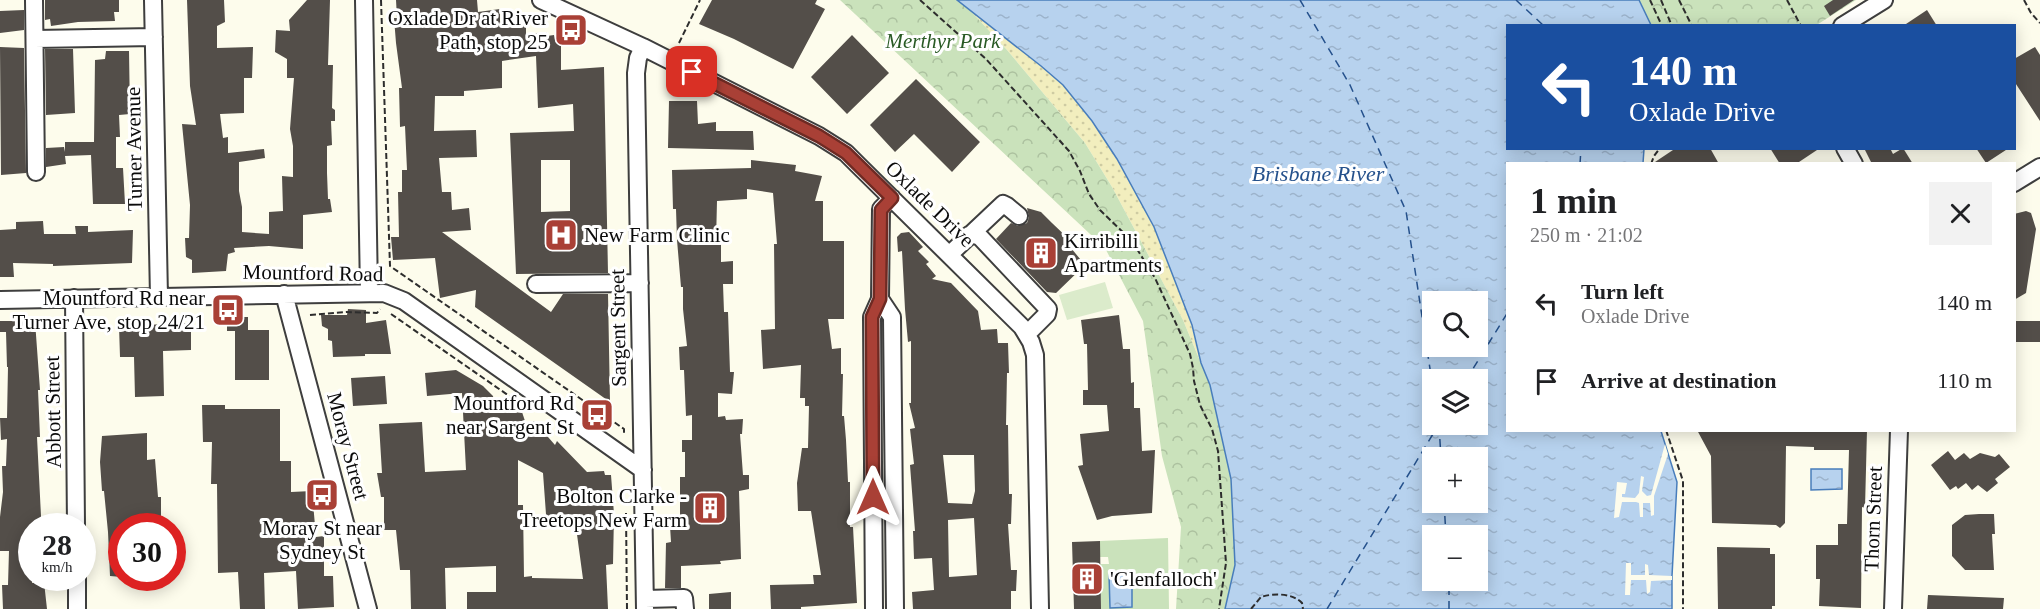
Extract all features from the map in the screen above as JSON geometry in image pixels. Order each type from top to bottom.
[{"type":"street","points":[[34,0],[36,172]]},
{"type":"street","name":"Turner Avenue","points":[[153,0],[159,297]]},
{"type":"street","points":[[364,0],[369,292]]},
{"type":"street","name":"Oxlade Drive","points":[[541,0],[643,47],[819,136],[846,153],[1022,327],[1035,355],[1040,609]]},
{"type":"street","points":[[1845,24],[1884,0]]},
{"type":"street","points":[[35,39],[154,37]]},
{"type":"street","name":"Sargent Street","points":[[643,47],[638,58],[636,73],[645,604]]},
{"type":"street","points":[[2016,182],[2040,167]]},
{"type":"street","points":[[874,609],[872,317],[880,299],[881,210],[892,198]]},
{"type":"street","points":[[950,254],[997,207],[1003,204],[1019,216]]},
{"type":"street","points":[[969,235],[980,237],[1048,309],[1047,314],[1027,334]]},
{"type":"street","points":[[536,284],[640,283]]},
{"type":"street","name":"Mountford Road","points":[[0,300],[384,293],[404,301],[643,470]]},
{"type":"street","name":"Moray Street","points":[[284,294],[369,609]]},
{"type":"street","name":"Abbott Street","points":[[74,298],[76,513]]},
{"type":"street","points":[[880,299],[892,317],[895,609]]},
{"type":"street","name":"Thorn Street","points":[[1893,609],[1899,432]]},
{"type":"street","points":[[77,591],[77,609]]},
{"type":"street","points":[[645,604],[684,598],[685,609]]},
{"type":"path","points":[[381,0],[390,266],[624,429],[624,434]]},
{"type":"path","points":[[679,43],[700,0]]},
{"type":"path","points":[[920,0],[986,58],[1069,151],[1089,194],[1100,210],[1132,241],[1155,278],[1190,354],[1200,405],[1212,429],[1218,451],[1226,563],[1219,609]]},
{"type":"path","points":[[1650,0],[1661,24]]},
{"type":"path","points":[[1661,0],[1671,24]]},
{"type":"path","points":[[1679,0],[1691,24]]},
{"type":"path","points":[[1787,0],[1800,24]]},
{"type":"path","points":[[2024,0],[2040,23]]},
{"type":"path","points":[[310,315],[346,312],[377,313],[381,307]]},
{"type":"path","points":[[390,313],[518,402]]},
{"type":"path","points":[[1667,432],[1683,481],[1683,609]]},
{"type":"path","points":[[626,505],[627,609]]},
{"type":"path","points":[[1251,609],[1261,597],[1269,595],[1294,597],[1302,603],[1303,609]]},
{"type":"green space","name":"Merthyr Park","points":[[840,0],[957,0],[967,7],[1007,50],[1085,143],[1112,187],[1183,320],[1210,385],[1231,479],[1235,565],[1225,609],[1176,609],[1181,527],[1162,456],[1143,321],[1105,248]]},
{"type":"green space","points":[[1639,0],[1856,0],[1818,24],[1651,24]]},
{"type":"green space","points":[[1105,282],[1113,308],[1067,320],[1059,295]]},
{"type":"green space","points":[[1168,538],[1169,609],[1101,609],[1100,564],[1109,564],[1108,557],[1100,557],[1100,541]]},
{"type":"sand","points":[[967,7],[1051,73],[1073,96],[1101,135],[1134,188],[1162,244],[1184,303],[1201,363],[1183,320],[1112,187],[1085,143],[1007,50]]},
{"type":"water","name":"Brisbane River","points":[[957,0],[1639,0],[1651,24],[1506,24],[1506,150],[1644,150],[1643,162],[1506,162],[1506,432],[1661,432],[1677,482],[1672,609],[1225,609],[1235,565],[1231,479],[1210,385],[1201,363],[1192,325],[1154,227],[1117,159],[1092,121],[1063,85]]},
{"type":"water","points":[[1811,469],[1842,469],[1842,489],[1811,490]]},
{"type":"water","points":[[1132,573],[1132,607],[1110,608],[1109,574]]},
{"type":"pier","points":[[1665,444],[1668,454],[1654,496],[1654,515],[1651,516],[1650,503],[1643,503],[1643,517],[1640,517],[1639,503],[1622,502],[1619,517],[1614,518],[1617,482],[1627,483],[1625,494],[1622,494],[1622,497],[1635,498],[1639,493],[1641,476],[1644,477],[1642,491],[1647,496],[1651,495]]},
{"type":"pier","points":[[1626,563],[1631,563],[1631,575],[1645,575],[1645,564],[1648,565],[1649,575],[1672,576],[1672,580],[1651,581],[1650,592],[1647,594],[1646,580],[1631,580],[1630,595],[1625,595]]},
{"type":"building","points":[[45,0],[119,0],[119,12],[114,12],[115,21],[78,22],[51,26],[50,19],[45,20]]},
{"type":"building","points":[[187,0],[224,0],[225,22],[217,26],[217,48],[253,47],[252,78],[244,78],[244,113],[220,114],[223,138],[228,137],[228,153],[264,149],[265,158],[239,162],[239,191],[242,207],[242,232],[269,234],[269,212],[283,211],[282,176],[293,177],[293,146],[290,129],[294,78],[287,78],[287,59],[275,52],[276,30],[290,31],[289,20],[307,0],[330,0],[328,65],[333,65],[332,108],[335,110],[335,121],[331,121],[332,145],[327,146],[327,173],[328,199],[330,199],[332,212],[303,215],[303,249],[269,246],[234,248],[235,252],[228,254],[226,271],[192,273],[192,260],[186,257],[185,238],[189,238],[190,205],[182,124],[196,125],[190,86]]},
{"type":"building","points":[[396,0],[477,0],[478,12],[500,9],[500,22],[512,20],[513,24],[519,22],[519,25],[526,25],[526,34],[547,32],[547,36],[554,35],[555,39],[561,39],[561,70],[604,67],[608,273],[516,274],[510,133],[574,131],[573,104],[538,108],[536,56],[502,61],[502,88],[464,91],[464,96],[435,96],[434,131],[476,130],[477,157],[439,158],[442,192],[451,192],[452,210],[469,208],[471,230],[442,232],[551,312],[563,294],[608,294],[610,402],[475,307],[476,290],[440,298],[435,258],[393,260],[391,237],[399,237],[398,192],[402,192],[402,170],[407,170],[405,126],[400,127],[399,88],[402,88],[394,18],[397,18]],"holes":[[[541,160],[570,160],[570,211],[541,212]]]},
{"type":"building","points":[[712,0],[817,0],[815,4],[825,9],[793,69],[699,24]]},
{"type":"building","points":[[1833,0],[1854,0],[1830,16],[1824,6]]},
{"type":"building","points":[[24,10],[24,30],[0,33],[0,11]]},
{"type":"building","points":[[1927,10],[1936,24],[1906,24]]},
{"type":"building","points":[[852,35],[889,73],[847,114],[811,77]]},
{"type":"building","points":[[0,47],[24,48],[26,173],[1,175]]},
{"type":"building","points":[[2035,47],[2040,55],[2040,121],[2016,84],[2016,58]]},
{"type":"building","points":[[45,49],[73,49],[75,113],[46,115]]},
{"type":"building","points":[[106,51],[129,51],[130,114],[119,115],[120,137],[116,137],[116,168],[123,168],[125,204],[93,204],[91,155],[65,156],[66,164],[46,167],[46,148],[64,147],[65,152],[65,142],[94,142],[95,60],[105,59]]},
{"type":"building","points":[[916,79],[980,142],[952,172],[914,134],[895,152],[870,125]]},
{"type":"building","points":[[669,101],[697,101],[698,124],[716,122],[716,131],[753,131],[754,150],[668,148]]},
{"type":"building","points":[[1673,150],[1711,150],[1718,162],[1655,162]]},
{"type":"building","points":[[1771,150],[1817,150],[1799,162],[1779,162]]},
{"type":"building","points":[[1865,150],[1891,150],[1893,154],[1904,150],[1912,162],[1871,162]]},
{"type":"building","points":[[1977,150],[2006,150],[1988,162]]},
{"type":"building","points":[[751,160],[796,165],[795,171],[822,176],[815,201],[823,201],[823,241],[844,241],[844,319],[828,319],[832,349],[841,348],[842,416],[844,416],[848,482],[850,482],[850,527],[853,527],[857,603],[801,607],[801,609],[771,609],[770,585],[814,584],[813,575],[821,575],[811,511],[798,511],[797,483],[802,448],[808,448],[809,406],[805,406],[805,398],[800,398],[801,365],[763,369],[761,330],[775,329],[774,244],[777,244],[773,193],[747,189],[747,199],[717,201],[716,242],[721,242],[721,262],[733,261],[733,284],[723,284],[724,312],[728,312],[730,372],[734,372],[732,394],[718,393],[718,417],[725,416],[726,420],[743,419],[742,434],[740,434],[743,475],[749,475],[749,489],[739,491],[741,559],[720,561],[721,564],[681,566],[681,588],[665,588],[666,543],[671,542],[670,526],[680,525],[680,477],[685,477],[685,452],[682,452],[682,440],[692,440],[692,415],[686,416],[684,370],[680,370],[679,347],[687,346],[676,209],[673,209],[672,170],[751,168]]},
{"type":"building","name":"Kirribilli Apartments","points":[[1027,208],[1041,212],[1073,243],[1071,248],[1085,265],[1056,293],[1047,292],[996,239],[1011,223],[1018,226],[1027,223],[1029,217]]},
{"type":"building","points":[[2026,211],[2031,213],[2036,229],[2026,293],[2016,299],[2016,214]]},
{"type":"building","points":[[43,221],[44,234],[76,234],[75,226],[88,226],[88,232],[133,230],[132,263],[53,266],[53,264],[13,263],[14,277],[0,277],[0,230],[16,229],[16,222]]},
{"type":"building","points":[[909,232],[923,247],[918,251],[929,262],[926,264],[936,276],[932,279],[951,283],[978,311],[981,330],[997,329],[998,343],[1008,343],[1006,425],[1008,425],[1009,494],[1012,494],[1011,524],[1008,524],[1011,570],[1017,570],[1016,591],[1011,591],[1011,609],[913,609],[912,592],[934,590],[932,558],[914,559],[913,531],[915,531],[910,465],[914,464],[910,429],[915,428],[909,403],[911,403],[911,341],[908,342],[902,251],[898,252],[897,237],[901,233]],"holes":[[[943,455],[974,455],[975,491],[972,504],[948,503]],[[974,518],[977,575],[949,577],[948,520]]]},
{"type":"building","points":[[348,309],[366,310],[366,323],[386,320],[391,354],[333,357],[332,341],[328,340],[328,329],[322,326],[321,315],[347,315]]},
{"type":"building","points":[[1119,315],[1123,349],[1130,349],[1134,408],[1140,408],[1142,451],[1155,450],[1152,513],[1112,516],[1097,520],[1078,466],[1083,465],[1080,434],[1109,431],[1107,405],[1083,405],[1083,390],[1088,390],[1087,344],[1084,344],[1081,320]]},
{"type":"building","points":[[227,317],[248,317],[248,330],[269,330],[269,380],[235,380],[235,331],[227,331]]},
{"type":"building","points":[[0,321],[35,321],[40,390],[38,390],[40,437],[37,437],[40,513],[18,513],[18,591],[45,591],[47,609],[3,609],[2,585],[8,585],[9,551],[0,551],[2,466],[6,466],[7,439],[1,440],[0,418],[7,418],[8,367],[6,332],[0,332]]},
{"type":"building","points":[[2016,321],[2040,321],[2040,342],[2016,342]]},
{"type":"building","points":[[191,323],[191,350],[163,351],[164,396],[135,397],[134,357],[120,357],[119,326]]},
{"type":"building","points":[[456,370],[483,386],[493,396],[496,413],[522,412],[527,427],[534,421],[555,445],[557,441],[587,472],[604,471],[605,475],[611,475],[614,514],[613,564],[606,565],[608,609],[467,609],[467,592],[496,592],[496,566],[445,568],[446,609],[411,609],[410,570],[400,570],[396,530],[384,530],[384,497],[381,497],[377,473],[382,473],[379,424],[422,422],[425,472],[466,470],[462,393],[427,396],[425,373]],"holes":[[[518,460],[543,473],[547,528],[576,527],[583,579],[524,577],[523,505],[518,505]]]},
{"type":"building","points":[[385,376],[387,404],[353,406],[351,378]]},
{"type":"building","points":[[202,405],[225,405],[225,409],[280,409],[280,461],[291,461],[291,492],[312,491],[316,537],[324,536],[324,576],[333,576],[334,607],[298,609],[296,571],[264,573],[265,609],[240,609],[238,572],[218,573],[217,484],[211,484],[212,442],[203,442]]},
{"type":"building","points":[[1698,432],[1867,432],[1865,508],[1862,507],[1861,608],[1819,606],[1820,579],[1816,579],[1816,545],[1838,545],[1838,524],[1847,524],[1849,450],[1814,450],[1814,447],[1786,446],[1785,523],[1780,528],[1776,525],[1712,523],[1711,456]]},
{"type":"building","points":[[147,433],[147,460],[155,459],[161,513],[108,513],[108,532],[100,462],[102,436]]},
{"type":"building","points":[[1948,451],[1955,460],[1964,453],[1970,459],[1980,453],[1995,457],[1999,454],[2010,467],[1995,479],[1998,483],[1987,492],[1978,485],[1972,490],[1966,483],[1958,489],[1956,486],[1950,490],[1931,465]]},
{"type":"building","points":[[1994,514],[1995,534],[1992,534],[1994,570],[1965,570],[1952,556],[1952,525],[1965,515]]},
{"type":"building","name":"'Glenfalloch'","points":[[1100,541],[1101,609],[1074,609],[1072,542]]},
{"type":"building","points":[[1717,547],[1770,548],[1770,554],[1775,554],[1775,606],[1772,606],[1772,609],[1718,609]]},
{"type":"building","points":[[731,592],[731,609],[709,609],[709,594]]},
{"type":"building","points":[[1928,595],[2004,598],[2003,609],[1927,609]]},
{"type":"ferry route","points":[[1300,0],[1350,85],[1406,211],[1430,369]]},
{"type":"ferry route","points":[[1516,0],[1542,24]]},
{"type":"ferry route","points":[[1580,162],[1581,150]]},
{"type":"ferry route","points":[[1473,369],[1506,315]]},
{"type":"ferry route","points":[[1327,609],[1432,435]]},
{"type":"ferry route","points":[[1440,435],[1440,447]]},
{"type":"ferry route","points":[[1445,513],[1445,525]]},
{"type":"ferry route","points":[[1449,591],[1449,609]]},
{"type":"place","name":"Oxlade Dr at River Path, stop 25","points":[[571,30]]},
{"type":"place","name":"New Farm Clinic","points":[[561,235]]},
{"type":"place","name":"Kirribilli Apartments","points":[[1041,253]]},
{"type":"place","name":"Mountford Rd near Turner Ave, stop 24/21","points":[[228,310]]},
{"type":"place","name":"Mountford Rd near Sargent St","points":[[597,415]]},
{"type":"place","name":"Moray St near Sydney St","points":[[322,495]]},
{"type":"place","name":"Bolton Clarke - Treetops New Farm","points":[[710,508]]},
{"type":"place","name":"'Glenfalloch'","points":[[1087,579]]},
{"type":"route","points":[[692,72],[819,136],[846,153],[892,198],[881,210],[880,299],[872,317],[873,497]]}]
